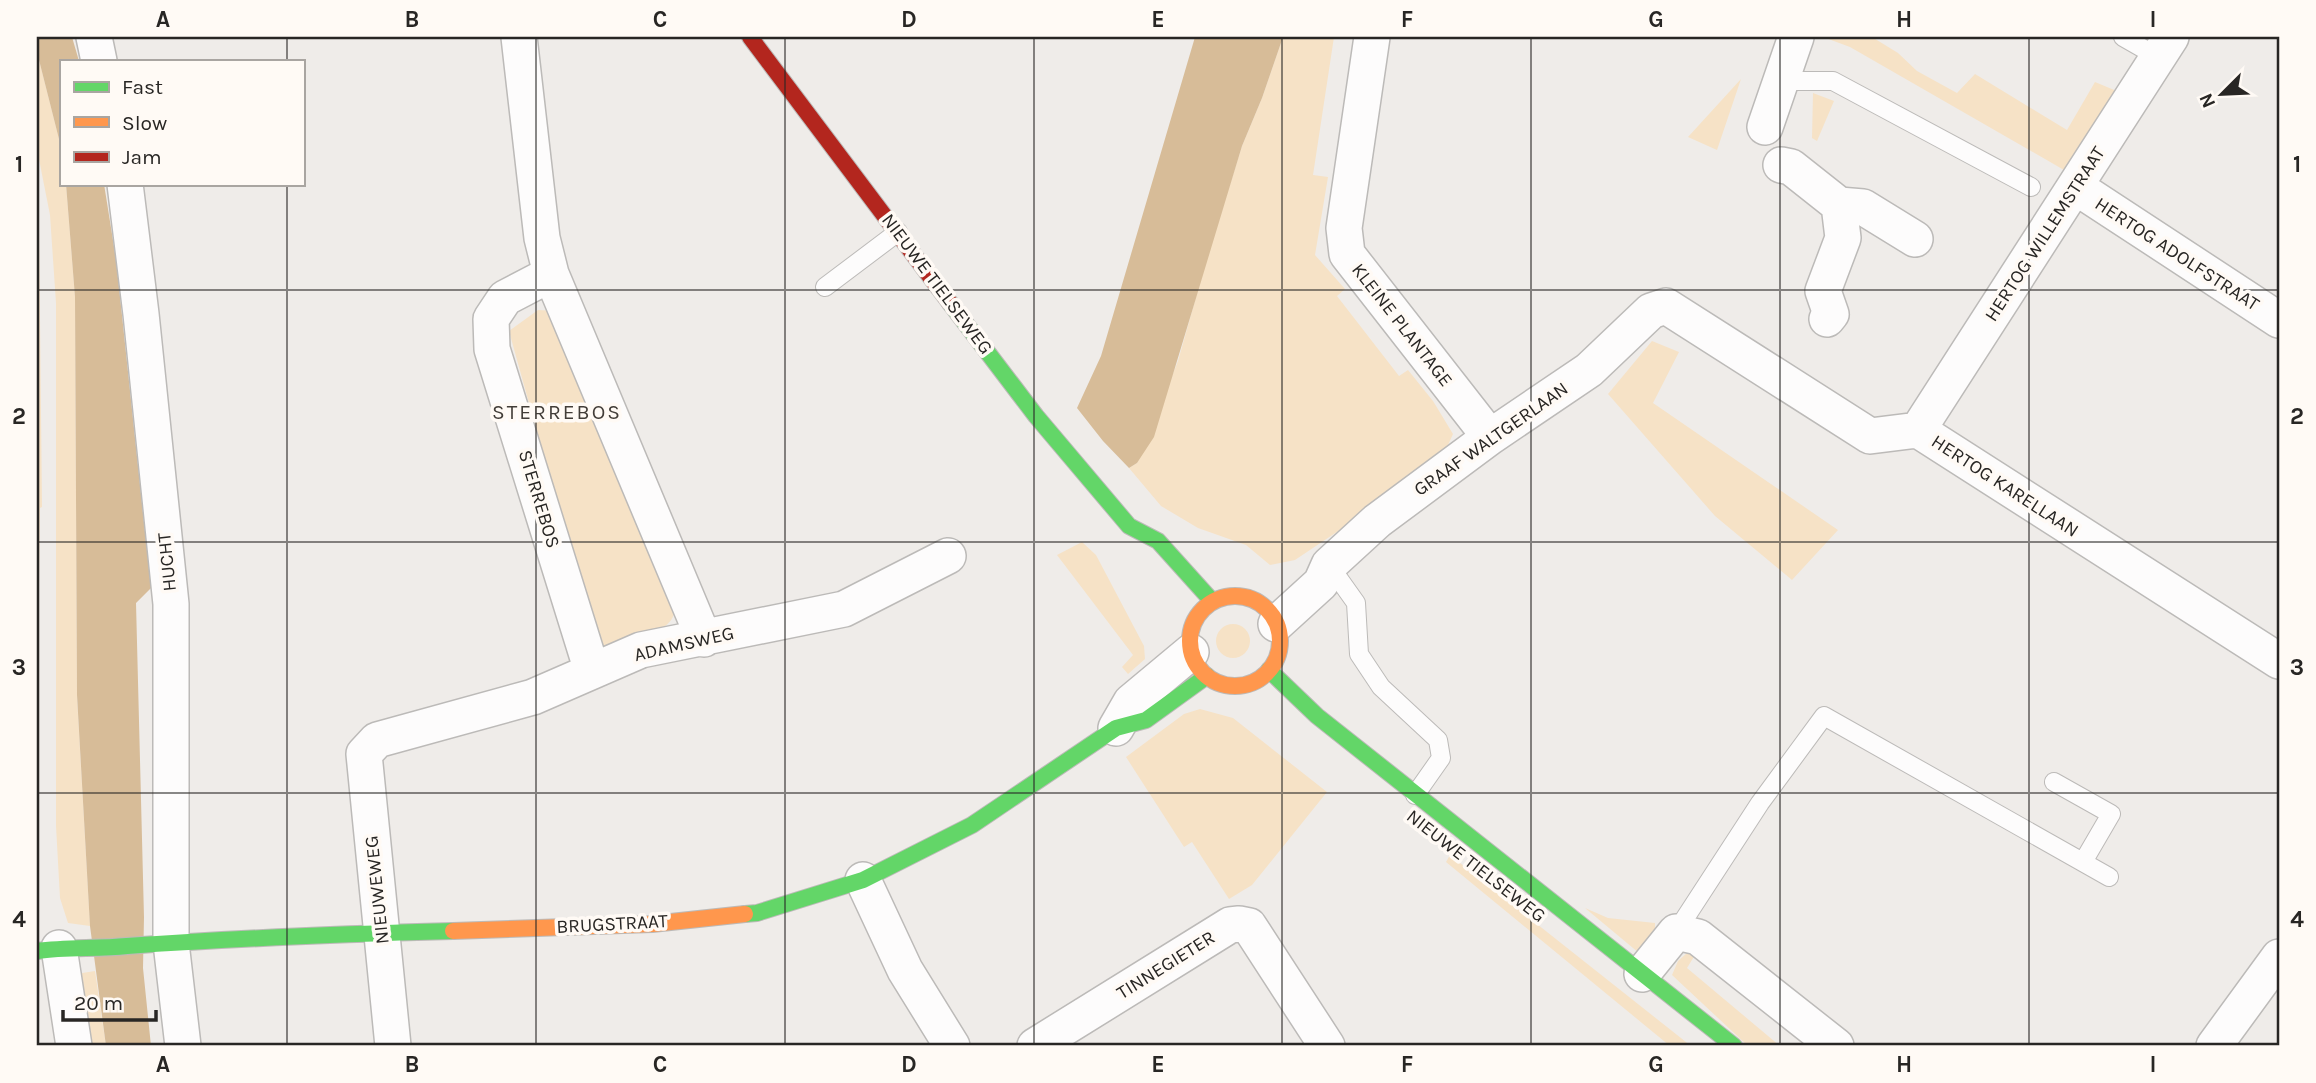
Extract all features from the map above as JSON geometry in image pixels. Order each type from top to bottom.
[{"type":"main road","name":"NIEUWE TIELSEWEG","points":[[750,37],[1037,416],[1129,526],[1138,545]]},
{"type":"main road","name":"NIEUWE TIELSEWEG","points":[[1129,526],[1158,541],[1212,601]]},
{"type":"main road","points":[[1233,596],[1244,597],[1269,615],[1280,646],[1258,688],[1229,686],[1199,664],[1190,635],[1196,617],[1212,601],[1233,596]]},
{"type":"main road","points":[[1184,604],[1196,617]]},
{"type":"main road","name":"NIEUWE TIELSEWEG","points":[[1269,670],[1317,716],[1734,1046]]},
{"type":"main road","name":"BRUGSTRAAT","points":[[62,949],[381,933],[652,924],[757,913],[863,880],[972,825],[1116,728]]},
{"type":"street","points":[[94,37],[99,60]]},
{"type":"street","points":[[519,37],[542,238],[551,274],[704,639]]},
{"type":"street","name":"KLEINE PLANTAGE","points":[[1372,37],[1344,228],[1347,254],[1490,437]]},
{"type":"street","points":[[1765,127],[1796,37]]},
{"type":"street","name":"HERTOG WILLEMSTRAAT","points":[[1918,430],[2165,47]]},
{"type":"street","points":[[1781,165],[1791,167],[1839,205],[1863,207],[1915,239]]},
{"type":"street","name":"HUCHT","points":[[125,186],[171,604],[162,943],[183,1046]]},
{"type":"street","name":"HERTOG ADOLFSTRAAT","points":[[2076,187],[2279,320]]},
{"type":"street","points":[[1827,319],[1831,314],[1823,291],[1843,238],[1839,205]]},
{"type":"street","name":"STERREBOS","points":[[551,274],[505,298],[491,319],[492,349],[592,671]]},
{"type":"street","name":"HERTOG KARELLAAN","points":[[1651,311],[1666,306],[1870,436],[1918,430],[2279,661]]},
{"type":"street","name":"GRAAF WALTGERLAAN","points":[[1269,615],[1321,583],[1329,565],[1377,521],[1490,437],[1589,370],[1651,311]]},
{"type":"street","name":"ADAMSWEG","points":[[377,740],[533,697],[641,650],[844,609],[948,556]]},
{"type":"street","name":"BRUGSTRAAT","points":[[1116,728],[1131,702],[1199,664]]},
{"type":"street","name":"NIEUWEWEG","points":[[377,740],[364,754],[393,1046]]},
{"type":"street","points":[[863,880],[905,970],[952,1046]]},
{"type":"street","name":"TINNEGIETER","points":[[1035,1046],[1230,925],[1239,923],[1249,926],[1327,1046]]},
{"type":"street","points":[[1642,974],[1676,932],[1698,937],[1836,1046]]},
{"type":"street","points":[[62,949],[74,1046]]},
{"type":"street","points":[[2214,1046],[2279,957]]},
{"type":"lane","points":[[2123,37],[2165,47]]},
{"type":"lane","points":[[1781,81],[1833,81],[2031,187]]},
{"type":"lane","points":[[825,287],[898,232]]},
{"type":"lane","points":[[1329,565],[1356,603],[1359,654],[1381,687],[1438,740],[1441,758],[1415,795]]},
{"type":"lane","points":[[1676,932],[1760,803],[1825,716],[2109,877]]},
{"type":"lane","points":[[2054,782],[2111,814],[2083,862]]},
{"type":"shaded area","points":[[37,37],[72,37],[79,60],[60,60],[60,143],[37,52]]},
{"type":"shaded area","points":[[1195,37],[1283,37],[1242,146],[1154,437],[1137,463],[1129,468],[1077,408],[1101,356]]},
{"type":"shaded area","points":[[1283,37],[1334,37],[1313,175],[1328,177],[1315,255],[1345,289],[1337,296],[1399,376],[1408,370],[1433,401],[1453,434],[1448,445],[1425,473],[1295,560],[1270,565],[1246,545],[1198,528],[1161,506],[1129,468],[1137,463],[1178,361],[1242,146]]},
{"type":"shaded area","points":[[1823,37],[1872,37],[1898,53],[1917,71],[1957,93],[1975,74],[2067,130],[2095,82],[2119,92],[2064,170],[1850,47]]},
{"type":"shaded area","points":[[37,52],[60,143],[60,186],[66,186],[75,297],[77,697],[90,926],[68,923],[60,898],[56,826],[56,303],[50,215],[37,149]]},
{"type":"shaded area","points":[[1741,79],[1717,150],[1688,137]]},
{"type":"shaded area","points":[[1813,93],[1834,101],[1817,141],[1812,138]]},
{"type":"shaded area","points":[[66,186],[104,186],[116,259],[151,588],[136,603],[143,968],[151,1046],[106,1046],[90,926],[77,695],[75,297]]},
{"type":"shaded area","points":[[37,208],[42,507],[37,749]]},
{"type":"shaded area","points":[[538,310],[556,311],[674,610],[667,625],[658,631],[606,648],[601,646],[592,630],[509,331]]},
{"type":"shaded area","points":[[1652,341],[1679,352],[1653,403],[1838,530],[1792,580],[1715,516],[1608,394]]},
{"type":"shaded area","points":[[1082,542],[1096,555],[1144,646],[1145,659],[1128,674],[1122,667],[1133,655],[1057,555]]},
{"type":"shaded area","points":[[1233,624],[1245,629],[1250,641],[1245,653],[1233,658],[1221,653],[1216,641],[1221,629]]},
{"type":"shaded area","points":[[1200,709],[1233,718],[1327,792],[1252,885],[1229,899],[1192,842],[1184,847],[1126,757],[1184,714]]},
{"type":"shaded area","points":[[1450,855],[1691,1046],[1670,1046],[1446,862]]},
{"type":"shaded area","points":[[1585,908],[1608,918],[1655,923],[1655,941],[1639,953]]},
{"type":"shaded area","points":[[1687,953],[1695,955],[1687,968],[1780,1046],[1748,1046],[1672,975],[1678,961]]},
{"type":"shaded area","points":[[95,971],[106,1046],[85,1046],[76,974]]},
{"type":"traffic: fast","points":[[950,303],[1036,416],[1129,526],[1158,541],[1212,601]]},
{"type":"traffic: fast","points":[[1269,670],[1317,716],[1734,1046]]},
{"type":"traffic: fast","points":[[745,914],[757,913],[863,880],[972,825],[1116,728],[1146,720],[1207,676]]},
{"type":"traffic: fast","points":[[37,951],[453,931]]},
{"type":"traffic: slow","points":[[1235,596],[1252,600],[1267,609],[1276,624],[1280,641],[1276,658],[1267,673],[1252,682],[1235,686],[1218,682],[1203,673],[1194,658],[1190,641],[1194,624],[1203,609],[1218,600],[1235,596]]},
{"type":"traffic: slow","points":[[453,931],[652,924],[745,914]]},
{"type":"traffic: jam","points":[[750,37],[950,303]]},
{"type":"district","name":"STERREBOS","points":[[557,412]]}]
